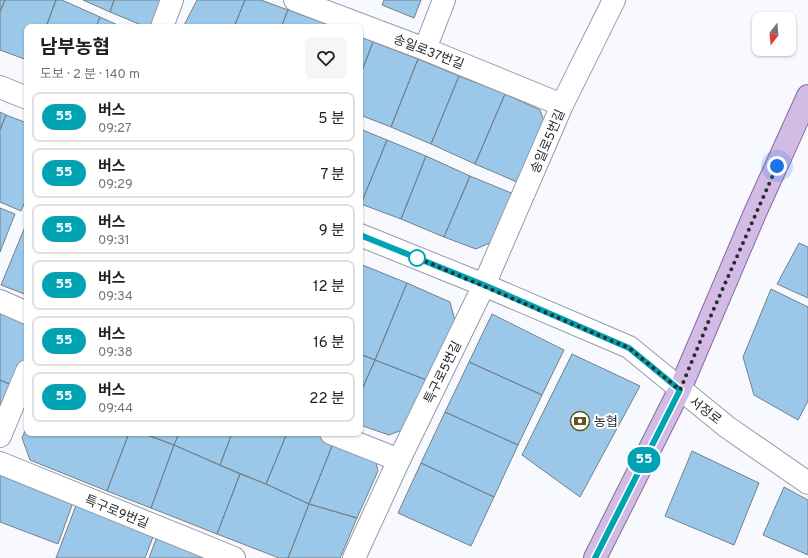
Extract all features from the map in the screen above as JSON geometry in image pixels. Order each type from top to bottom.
[{"type":"main road","points":[[595,558],[680,390],[755,213],[808,96]]},
{"type":"street","points":[[163,24],[172,0]]},
{"type":"street","points":[[425,49],[444,0]]},
{"type":"street","name":"송일로5번길","points":[[484,285],[562,105],[614,0]]},
{"type":"street","name":"송일로37번길","points":[[306,2],[362,24]]},
{"type":"street","name":"송일로37번길","points":[[363,25],[562,105]]},
{"type":"street","points":[[0,87],[24,97]]},
{"type":"street","name":"서정로","points":[[363,235],[484,285],[629,348],[727,427],[808,483]]},
{"type":"street","name":"특구로5번길","points":[[354,558],[399,460],[484,285]]},
{"type":"street","points":[[0,301],[24,312]]},
{"type":"street","points":[[0,436],[24,378]]},
{"type":"street","points":[[339,436],[399,460]]},
{"type":"street","name":"특구로9번길","points":[[0,463],[234,558]]},
{"type":"building","points":[[0,0],[5,0],[0,12]]},
{"type":"building","points":[[5,0],[56,0],[47,24],[24,24],[24,59],[0,50],[0,12]]},
{"type":"building","points":[[56,0],[62,0],[100,17],[97,24],[47,24]]},
{"type":"building","points":[[83,0],[114,0],[110,12]]},
{"type":"building","points":[[114,0],[171,0],[161,24],[139,24],[110,12]]},
{"type":"building","points":[[197,0],[245,0],[235,24],[185,24]]},
{"type":"building","points":[[245,0],[261,0],[288,10],[282,24],[235,24]]},
{"type":"building","points":[[384,0],[421,0],[414,18],[382,5]]},
{"type":"building","points":[[288,10],[326,24],[282,24]]},
{"type":"building","points":[[100,17],[115,24],[97,24]]},
{"type":"building","points":[[363,38],[373,42],[363,68]]},
{"type":"building","points":[[373,42],[418,59],[391,127],[363,116],[363,68]]},
{"type":"building","points":[[418,59],[459,76],[431,144],[391,127]]},
{"type":"building","points":[[459,76],[505,94],[475,164],[431,144]]},
{"type":"building","points":[[505,94],[540,110],[548,132],[524,185],[475,164]]},
{"type":"building","points":[[0,112],[6,115],[0,130]]},
{"type":"building","points":[[6,115],[24,122],[24,204],[21,211],[0,202],[0,130]]},
{"type":"building","points":[[363,130],[387,140],[363,199]]},
{"type":"building","points":[[387,140],[426,156],[401,219],[363,205],[363,199]]},
{"type":"building","points":[[426,156],[470,176],[444,237],[401,219]]},
{"type":"building","points":[[470,176],[516,195],[492,242],[476,249],[444,237]]},
{"type":"building","points":[[0,208],[15,214],[0,252]]},
{"type":"building","points":[[24,229],[24,294],[1,285]]},
{"type":"building","points":[[799,243],[808,247],[808,298],[777,284]]},
{"type":"building","points":[[363,265],[407,283],[375,360],[363,355]]},
{"type":"building","points":[[407,283],[450,302],[455,321],[429,381],[375,360]]},
{"type":"building","points":[[771,289],[808,307],[808,401],[798,420],[754,395],[743,357]]},
{"type":"building","points":[[0,310],[24,322],[24,361],[14,386],[0,380]]},
{"type":"building","points":[[492,314],[564,350],[542,395],[469,362]]},
{"type":"building","name":"농협","points":[[572,354],[640,386],[580,497],[522,455]]},
{"type":"building","points":[[363,355],[375,360],[363,387]]},
{"type":"building","points":[[375,360],[429,381],[407,428],[389,435],[363,426],[363,387]]},
{"type":"building","points":[[469,362],[542,395],[518,445],[445,412]]},
{"type":"building","points":[[0,380],[14,386],[0,416]]},
{"type":"building","points":[[445,412],[518,445],[494,497],[421,463]]},
{"type":"building","points":[[24,433],[24,436],[128,436],[107,491],[30,460],[22,438]]},
{"type":"building","points":[[128,436],[150,436],[174,445],[151,508],[107,491]]},
{"type":"building","points":[[150,436],[178,436],[174,445]]},
{"type":"building","points":[[178,436],[231,436],[220,465],[174,445]]},
{"type":"building","points":[[231,436],[286,436],[266,484],[220,465]]},
{"type":"building","points":[[286,436],[324,436],[334,441],[309,504],[266,484]]},
{"type":"building","points":[[334,441],[373,451],[378,471],[357,518],[309,504]]},
{"type":"building","points":[[174,445],[240,474],[217,534],[151,508]]},
{"type":"building","points":[[692,451],[759,483],[734,545],[665,516]]},
{"type":"building","points":[[421,463],[494,497],[471,546],[398,513]]},
{"type":"building","points":[[0,468],[75,497],[58,544],[0,522]]},
{"type":"building","points":[[240,474],[309,504],[288,558],[279,558],[217,534]]},
{"type":"building","points":[[784,487],[808,500],[808,555],[763,535]]},
{"type":"building","points":[[78,500],[156,529],[145,558],[56,558]]},
{"type":"building","points":[[309,504],[357,518],[340,558],[288,558]]},
{"type":"building","points":[[159,531],[230,558],[149,558]]},
{"type":"bus line","name":"55","points":[[363,236],[484,285],[629,348],[680,390],[595,558]]},
{"type":"place","name":"농협","points":[[580,421]]},
{"type":"route","points":[[417,258],[415,257],[484,285],[629,348],[680,390],[755,213],[777,166]]}]
